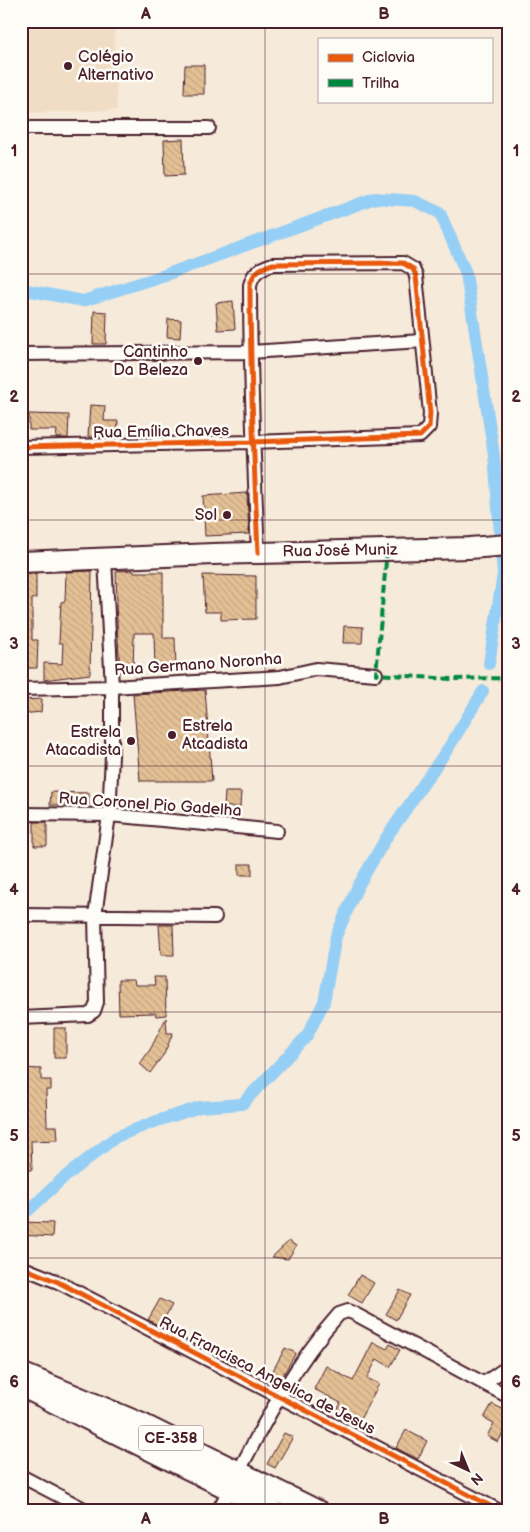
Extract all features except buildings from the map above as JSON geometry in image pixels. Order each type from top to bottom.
[{"type":"main road","name":"Rua José Muniz","points":[[21,562],[509,546]]},
{"type":"main road","name":"CE-358","points":[[21,1373],[142,1424],[318,1511]]},
{"type":"main road","name":"CE-358","points":[[21,1386],[273,1511]]},
{"type":"street","points":[[21,128],[209,128]]},
{"type":"street","points":[[21,354],[250,352],[422,341],[416,276],[410,267],[403,263],[273,264],[261,268],[252,275],[250,286],[250,352],[252,442],[258,553]]},
{"type":"street","name":"Rua Emília Chaves","points":[[21,447],[420,436],[426,432],[430,422],[427,369],[422,341]]},
{"type":"street","points":[[21,1018],[88,1015],[94,1011],[97,1002],[96,916],[108,815],[112,756],[112,687],[105,560]]},
{"type":"street","name":"Rua Germano Noronha","points":[[21,689],[112,687],[280,677],[316,669],[376,674]]},
{"type":"street","name":"Rua Coronel Pio Gadelha","points":[[21,814],[108,815],[277,831]]},
{"type":"street","points":[[21,915],[215,917]]},
{"type":"street","name":"Rua Francisca Angelica de Jesus","points":[[21,1267],[58,1282],[500,1511]]},
{"type":"street","points":[[218,1511],[278,1397],[339,1314],[348,1311],[355,1314],[509,1397]]},
{"type":"street","points":[[484,1383],[509,1366]]},
{"type":"street","points":[[21,1476],[88,1511]]},
{"type":"shaded area","name":"Colégio Alternativo","points":[[21,22],[114,22],[117,110],[21,113]]},
{"type":"waterway","points":[[21,289],[83,301],[165,275],[375,198],[415,201],[440,213],[466,273],[494,455],[503,574],[489,664]]},
{"type":"waterway","points":[[21,1212],[28,1211],[61,1180],[116,1137],[200,1107],[242,1104],[307,1036],[324,1002],[336,936],[357,888],[386,838],[449,747],[483,691]]},
{"type":"marked path","points":[[387,550],[376,674],[451,679],[509,678]]},
{"type":"cycle path","points":[[21,447],[252,442],[420,436],[429,427],[430,413],[416,276],[413,269],[403,263],[273,264],[261,269],[253,277],[250,285],[251,386],[252,419],[254,453],[258,553]]},
{"type":"cycle path","points":[[21,1267],[58,1282],[500,1511]]},
{"type":"place","name":"Colégio Alternativo","points":[[68,66]]},
{"type":"place","name":"Cantinho Da Beleza","points":[[198,361]]},
{"type":"place","name":"Sol","points":[[227,515]]},
{"type":"place","name":"Estrela Atcadista","points":[[172,735]]},
{"type":"place","name":"Estrela Atacadista","points":[[131,741]]}]
